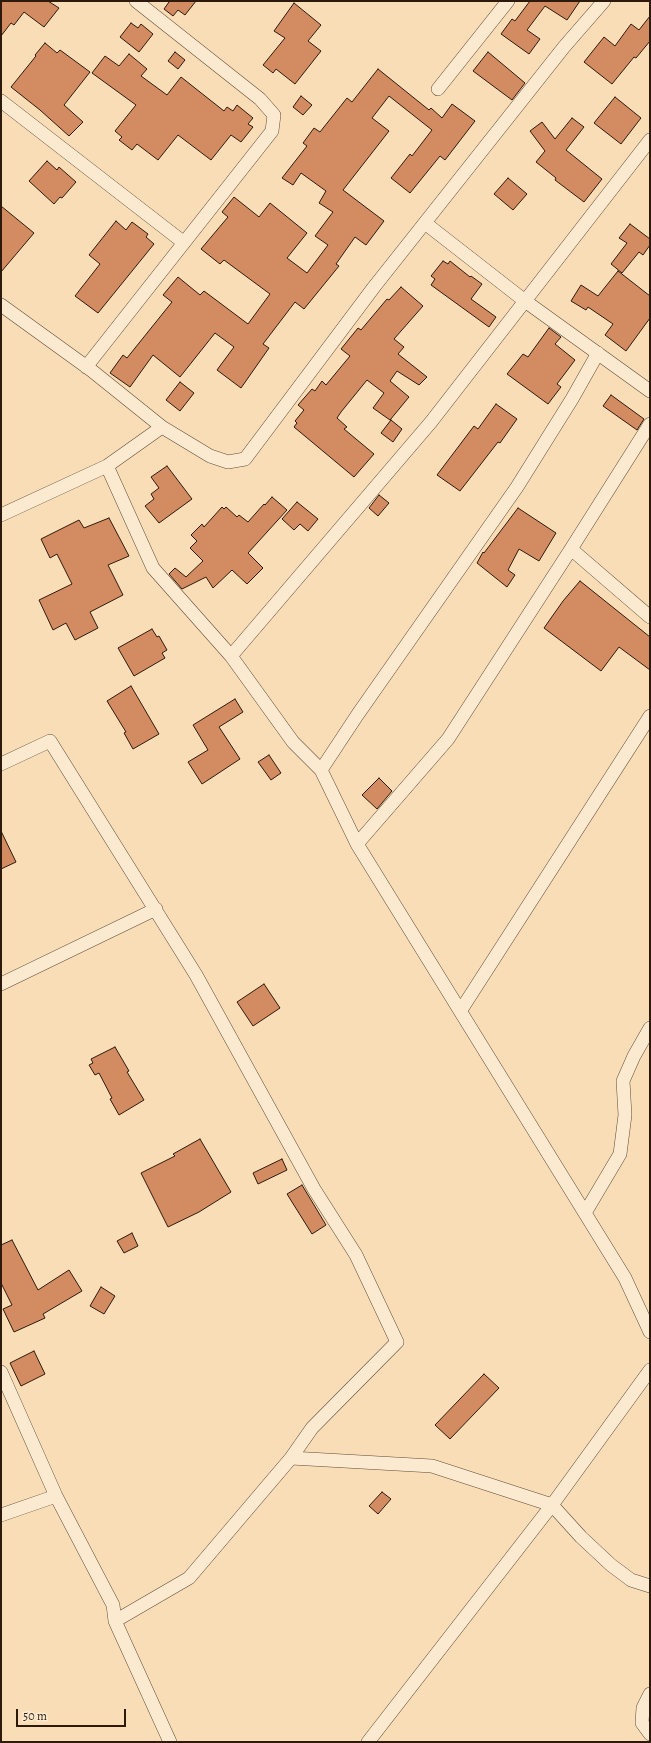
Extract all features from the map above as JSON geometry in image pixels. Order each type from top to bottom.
[{"type":"street","points":[[86,367],[272,131],[274,116],[260,99],[136,1]]},
{"type":"street","points":[[438,89],[508,1]]},
{"type":"street","points":[[1,305],[86,367],[162,427],[210,456],[228,462],[245,459],[425,222],[564,47],[604,1]]},
{"type":"street","points":[[1,101],[183,242]]},
{"type":"street","points":[[231,656],[430,422],[650,140]]},
{"type":"street","points":[[425,222],[525,301],[650,391]]},
{"type":"street","points":[[321,770],[362,708],[517,487],[572,399],[598,353]]},
{"type":"street","points":[[358,844],[448,739],[572,549],[650,424]]},
{"type":"street","points":[[1,515],[107,466],[162,427]]},
{"type":"street","points":[[107,466],[153,568],[231,656],[293,742],[321,770],[358,844],[625,1278],[650,1332]]},
{"type":"street","points":[[572,549],[650,617]]},
{"type":"street","points":[[461,1010],[650,716]]},
{"type":"street","points":[[1,764],[50,741],[196,975],[314,1189],[356,1256],[397,1342],[312,1428],[291,1458],[189,1578],[115,1621]]},
{"type":"street","points":[[1,984],[156,909]]},
{"type":"street","points":[[585,1213],[620,1154],[625,1115],[623,1080],[634,1056],[650,1028]]},
{"type":"street","points":[[368,1742],[552,1504],[650,1370]]},
{"type":"street","points":[[1,1372],[56,1496],[113,1605],[115,1621],[170,1742]]},
{"type":"street","points":[[291,1458],[432,1466],[552,1504],[581,1537],[611,1565],[631,1580],[650,1586]]},
{"type":"street","points":[[1,1515],[56,1496]]},
{"type":"street","points":[[650,1694],[644,1708],[642,1723],[650,1734]]},
{"type":"building","points":[[1,1],[48,1],[59,8],[44,27],[24,12],[14,25],[11,23],[1,36]]},
{"type":"building","points":[[167,1],[196,1],[185,15],[178,10],[173,16],[164,9],[169,2]]},
{"type":"building","points":[[530,1],[580,1],[567,20],[545,6],[527,30],[540,39],[529,54],[501,34],[512,19],[515,21]]},
{"type":"building","points":[[294,3],[321,25],[308,41],[321,51],[295,84],[276,69],[273,73],[263,65],[285,38],[274,31]]},
{"type":"building","points":[[650,16],[650,41],[636,58],[634,57],[612,84],[584,62],[604,37],[615,46],[631,24],[639,30]]},
{"type":"building","points":[[131,23],[138,28],[141,24],[153,34],[139,52],[120,37]]},
{"type":"building","points":[[45,43],[57,53],[60,50],[90,72],[64,105],[83,122],[69,136],[11,87]]},
{"type":"building","points":[[175,52],[185,60],[178,69],[168,61]]},
{"type":"building","points":[[488,52],[525,83],[512,100],[473,71]]},
{"type":"building","points":[[129,54],[147,69],[141,76],[167,95],[181,77],[224,111],[227,107],[233,111],[237,105],[253,118],[248,124],[253,127],[241,142],[231,135],[211,160],[178,135],[158,160],[137,144],[132,150],[119,140],[122,137],[115,131],[136,105],[92,73],[105,56],[119,66]]},
{"type":"building","points":[[378,69],[429,110],[431,108],[442,118],[452,104],[475,121],[445,160],[440,156],[410,193],[391,178],[410,154],[412,156],[432,130],[389,96],[372,118],[389,131],[343,190],[384,221],[366,245],[355,237],[336,264],[339,266],[304,309],[295,302],[263,344],[269,348],[241,388],[217,370],[234,347],[215,333],[180,377],[153,355],[130,387],[110,373],[123,355],[127,358],[172,302],[163,295],[178,277],[200,295],[204,291],[248,324],[270,294],[224,260],[220,264],[201,249],[228,217],[222,212],[234,197],[259,217],[270,203],[307,233],[287,258],[307,273],[328,245],[315,236],[333,212],[319,203],[326,191],[301,173],[293,185],[282,178],[307,146],[303,143],[314,128],[320,132],[347,98],[352,102]]},
{"type":"building","points":[[301,96],[312,105],[303,115],[293,107]]},
{"type":"building","points":[[615,97],[641,118],[621,144],[594,123]]},
{"type":"building","points":[[572,118],[584,127],[566,150],[602,179],[584,202],[555,180],[556,178],[536,162],[545,151],[530,131],[542,122],[555,139]]},
{"type":"building","points":[[47,161],[57,170],[59,167],[76,182],[62,198],[60,197],[54,204],[29,181]]},
{"type":"building","points":[[508,178],[527,194],[513,210],[494,194]]},
{"type":"building","points":[[1,206],[34,233],[1,272]]},
{"type":"building","points":[[116,221],[126,230],[132,222],[148,234],[146,237],[154,244],[98,313],[75,296],[100,264],[89,255]]},
{"type":"building","points":[[630,224],[650,239],[650,245],[643,255],[639,252],[622,273],[611,264],[627,243],[619,238]]},
{"type":"building","points":[[443,261],[448,264],[450,261],[470,277],[471,276],[482,284],[471,299],[496,317],[489,327],[431,285],[435,279],[431,276]]},
{"type":"building","points":[[618,271],[650,296],[650,318],[626,351],[605,335],[613,324],[588,307],[586,310],[571,301],[581,285],[598,296]]},
{"type":"building","points":[[401,287],[423,306],[394,339],[404,347],[398,354],[427,377],[419,385],[397,371],[390,381],[409,397],[390,420],[373,408],[384,393],[367,380],[341,412],[337,418],[347,427],[344,429],[374,454],[354,477],[294,427],[297,423],[295,421],[304,410],[298,405],[312,389],[315,391],[322,381],[326,385],[350,356],[341,349],[358,328],[361,330],[387,299],[389,300]]},
{"type":"building","points":[[549,328],[561,337],[555,344],[575,360],[557,384],[561,387],[548,404],[507,374],[523,354],[528,357]]},
{"type":"building","points":[[180,382],[194,393],[180,411],[166,400]]},
{"type":"building","points":[[611,395],[644,419],[637,430],[603,406]]},
{"type":"building","points":[[496,404],[517,419],[500,443],[498,442],[460,491],[437,475],[474,426],[478,429]]},
{"type":"building","points":[[391,420],[402,429],[393,442],[381,433]]},
{"type":"building","points":[[167,466],[192,499],[159,523],[145,506],[154,499],[151,494],[159,488],[151,477]]},
{"type":"building","points":[[379,495],[389,503],[378,516],[369,508]]},
{"type":"building","points":[[272,497],[287,510],[248,553],[263,568],[247,584],[232,570],[213,588],[206,577],[182,589],[169,574],[175,568],[186,577],[203,561],[190,548],[197,541],[191,535],[202,524],[204,527],[222,507],[224,509],[226,507],[237,517],[239,515],[248,522]]},
{"type":"building","points":[[297,502],[318,519],[308,531],[300,524],[294,530],[282,519]]},
{"type":"building","points":[[518,508],[556,533],[539,561],[519,549],[508,570],[515,575],[507,587],[477,563],[483,552],[484,553]]},
{"type":"building","points":[[109,518],[129,556],[108,565],[123,595],[90,612],[98,628],[75,640],[66,623],[53,630],[39,600],[72,584],[57,554],[50,558],[41,539],[79,520],[84,528]]},
{"type":"building","points":[[580,581],[650,637],[650,670],[619,647],[601,671],[544,628],[563,601]]},
{"type":"building","points":[[152,629],[157,637],[159,636],[167,650],[162,653],[165,658],[134,676],[118,648]]},
{"type":"building","points":[[131,686],[159,734],[133,749],[124,733],[126,732],[107,701]]},
{"type":"building","points":[[235,699],[243,712],[219,727],[240,759],[202,784],[188,762],[208,750],[193,725]]},
{"type":"building","points":[[269,755],[281,773],[271,780],[258,762]]},
{"type":"building","points":[[379,778],[392,791],[377,809],[362,795]]},
{"type":"building","points":[[1,831],[16,862],[1,869]]},
{"type":"building","points":[[264,984],[280,1008],[253,1026],[237,1002]]},
{"type":"building","points":[[115,1047],[129,1071],[127,1072],[144,1100],[119,1115],[110,1099],[112,1098],[99,1073],[95,1075],[89,1065],[93,1063],[91,1059]]},
{"type":"building","points":[[200,1139],[231,1192],[199,1212],[168,1227],[141,1173],[175,1156],[173,1154]]},
{"type":"building","points":[[282,1159],[287,1170],[258,1184],[253,1173]]},
{"type":"building","points":[[302,1185],[326,1225],[312,1234],[287,1194]]},
{"type":"building","points":[[132,1233],[138,1246],[124,1253],[117,1241]]},
{"type":"building","points":[[12,1240],[38,1290],[69,1270],[82,1291],[43,1314],[45,1318],[14,1332],[3,1309],[12,1305],[1,1283],[1,1245]]},
{"type":"building","points":[[101,1287],[115,1296],[104,1314],[90,1306]]},
{"type":"building","points":[[34,1351],[45,1374],[21,1386],[10,1363]]},
{"type":"building","points":[[484,1374],[499,1388],[450,1439],[435,1425]]},
{"type":"building","points":[[382,1492],[391,1499],[378,1514],[369,1506]]}]
